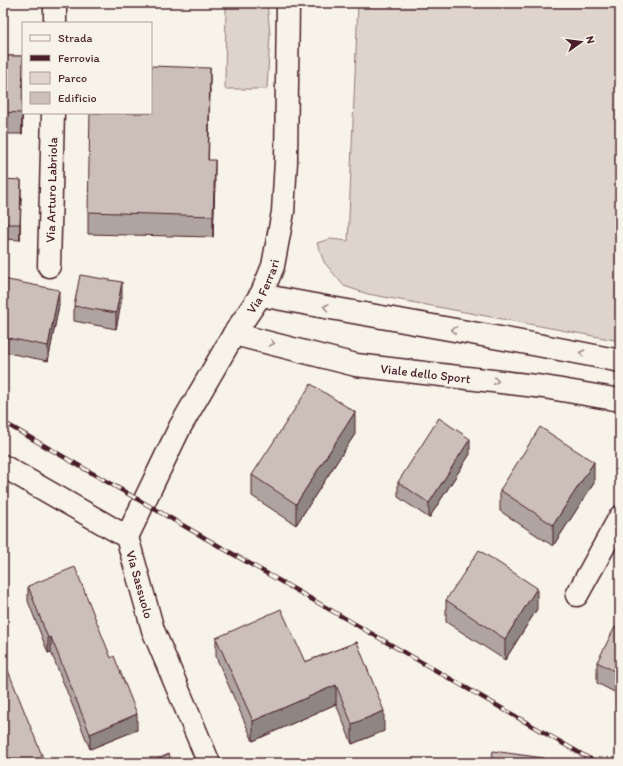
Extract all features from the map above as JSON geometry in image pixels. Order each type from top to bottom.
[{"type":"street","points":[[55,3],[55,22]]},
{"type":"street","name":"Via Ferrari","points":[[127,537],[180,427],[234,334],[262,293],[273,266],[283,212],[286,161],[288,3]]},
{"type":"street","name":"Via Arturo Labriola","points":[[50,266],[53,114]]},
{"type":"street","points":[[262,293],[271,297],[554,347],[620,361]]},
{"type":"street","name":"Viale dello Sport","points":[[234,334],[356,365],[544,387],[620,400]]},
{"type":"street","name":"Via Sassuolo","points":[[3,466],[13,477],[127,537],[153,630],[209,763]]},
{"type":"street","points":[[577,595],[620,516]]},
{"type":"green space","points":[[226,3],[267,3],[270,34],[267,89],[225,89]]},
{"type":"green space","points":[[358,3],[620,3],[620,341],[368,294],[344,286],[324,262],[317,243],[330,239],[348,241]]},
{"type":"building","points":[[3,56],[22,56],[22,113],[3,112]]},
{"type":"building","points":[[152,66],[210,68],[208,160],[215,160],[213,216],[88,212],[90,114],[152,114]]},
{"type":"building","points":[[3,179],[21,180],[20,224],[3,224]]},
{"type":"building","points":[[80,275],[122,282],[116,313],[74,306]]},
{"type":"building","points":[[3,279],[59,290],[48,346],[3,337]]},
{"type":"building","points":[[311,384],[355,412],[296,504],[252,475]]},
{"type":"building","points":[[439,418],[470,439],[429,503],[398,482]]},
{"type":"building","points":[[540,427],[594,462],[553,525],[500,490]]},
{"type":"building","points":[[3,519],[6,525],[3,526]]},
{"type":"building","points":[[479,550],[537,588],[505,639],[446,600]]},
{"type":"building","points":[[75,567],[111,658],[114,656],[137,714],[90,734],[51,637],[48,638],[28,586]]},
{"type":"building","points":[[281,609],[305,662],[357,642],[384,711],[352,724],[336,685],[253,721],[216,638]]},
{"type":"building","points":[[615,627],[620,630],[620,674],[597,662]]},
{"type":"building","points":[[3,658],[45,763],[3,763]]},
{"type":"building","points":[[493,751],[544,758],[543,763],[491,763]]},
{"type":"building","points":[[169,754],[172,763],[148,763]]},
{"type":"railway","points":[[3,422],[597,763]]}]
